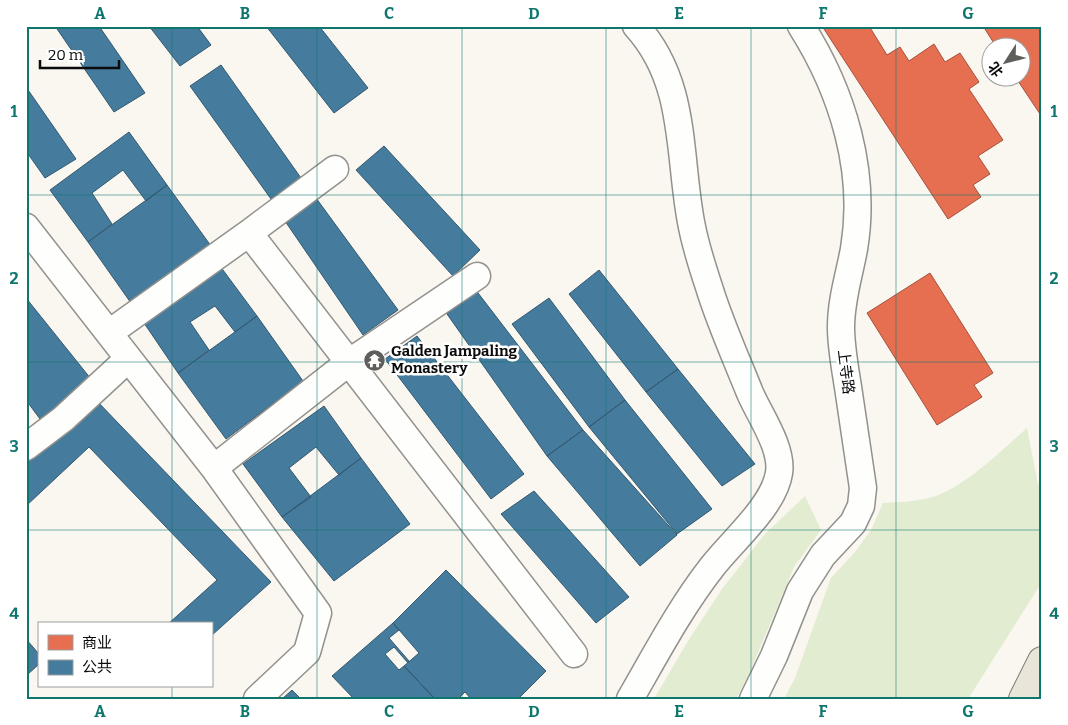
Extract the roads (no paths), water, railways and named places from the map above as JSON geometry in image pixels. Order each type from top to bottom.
[{"type":"main road","points":[[1023,699],[1042,661]]},
{"type":"street","points":[[630,699],[676,619],[712,567],[772,495],[780,473],[779,456],[751,395],[719,316],[698,251],[691,221],[677,112],[670,85],[660,60],[636,26]]},
{"type":"street","name":"上寺路","points":[[753,699],[774,656],[800,591],[823,555],[853,522],[861,506],[863,488],[841,328],[844,291],[854,249],[858,211],[857,180],[841,106],[827,72],[801,26]]},
{"type":"street","points":[[109,333],[335,169]]},
{"type":"street","points":[[26,227],[214,468],[318,613],[307,652],[257,699]]},
{"type":"street","points":[[249,233],[574,654]]},
{"type":"street","points":[[214,468],[348,363],[477,276]]},
{"type":"street","points":[[26,447],[62,419],[128,359]]},
{"type":"place","name":"Galden Jampaling Monastery","points":[[375,360]]}]
